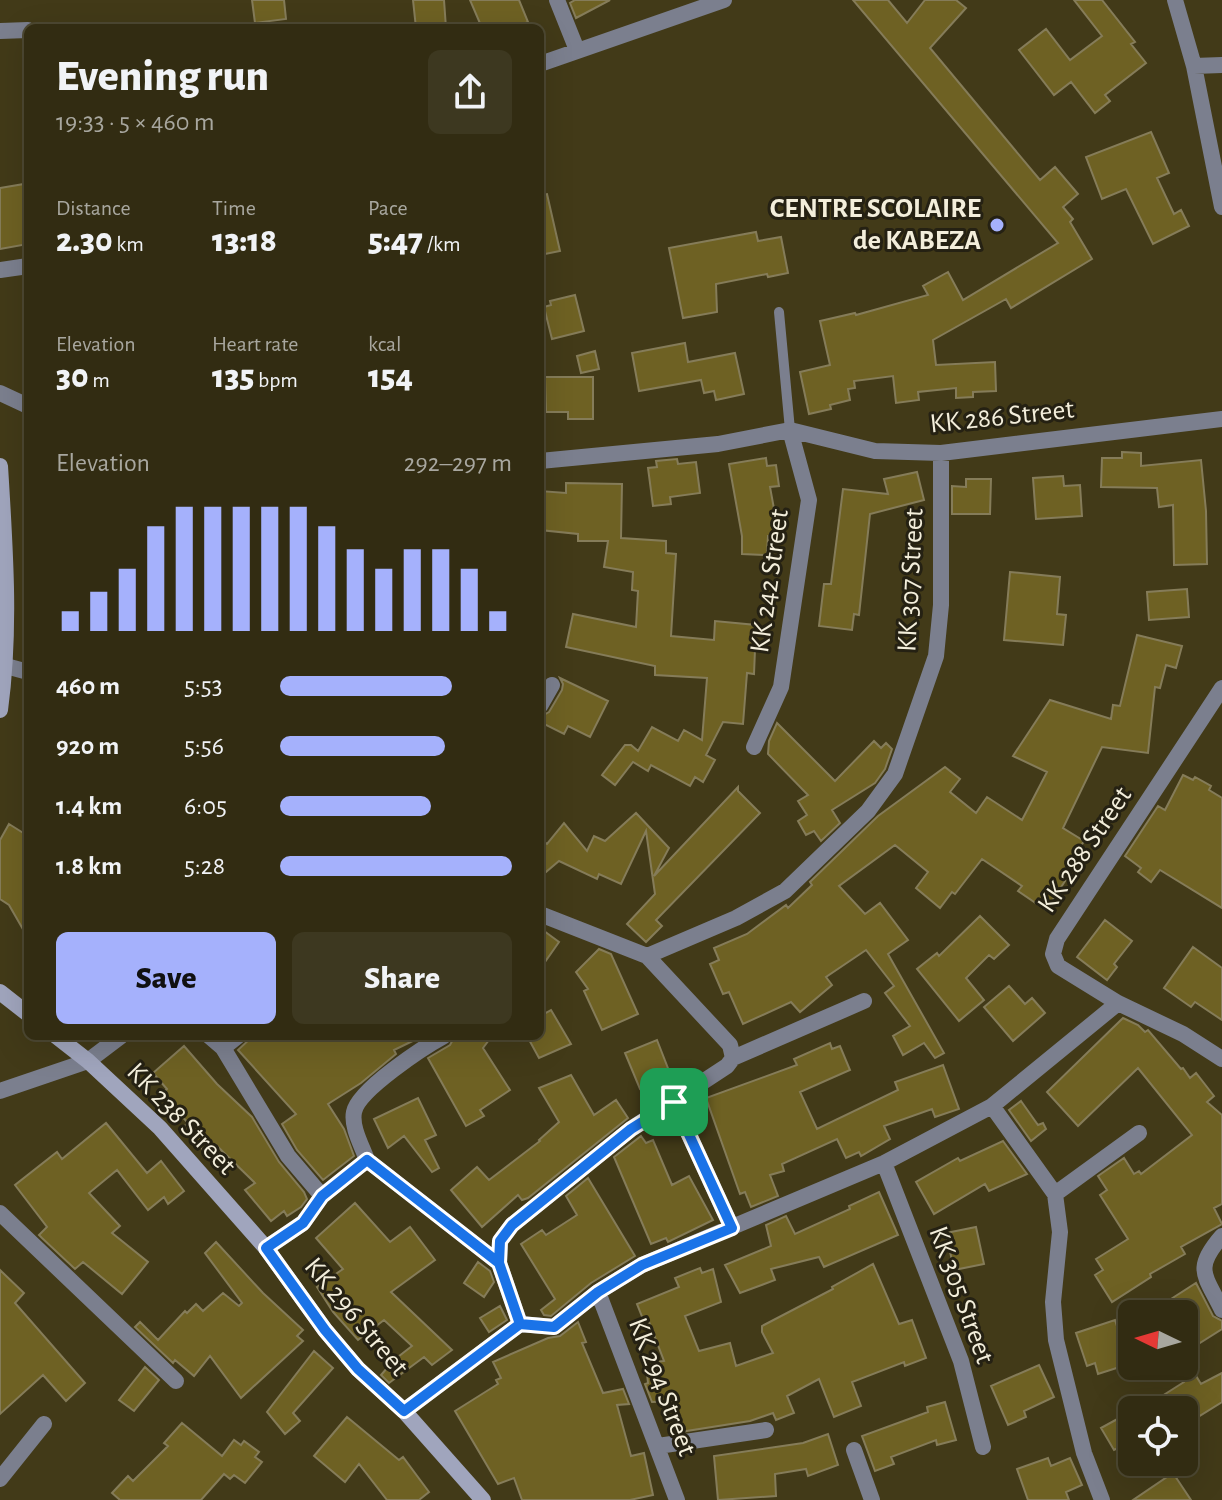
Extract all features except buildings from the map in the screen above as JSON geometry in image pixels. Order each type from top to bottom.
[{"type":"main road","points":[[0,466],[6,666],[0,710]]},
{"type":"main road","points":[[0,992],[24,1011]]},
{"type":"main road","points":[[61,1040],[88,1061]]},
{"type":"main road","name":"KK 238 Street","points":[[88,1061],[160,1128],[266,1248]]},
{"type":"main road","name":"KK 296 Street","points":[[266,1248],[325,1330],[358,1369],[404,1411],[483,1500]]},
{"type":"street","points":[[557,0],[577,50]]},
{"type":"street","points":[[544,62],[724,0]]},
{"type":"street","points":[[1175,0],[1194,66],[1222,207]]},
{"type":"street","points":[[0,31],[24,30]]},
{"type":"street","points":[[1194,66],[1222,65]]},
{"type":"street","points":[[0,270],[24,267]]},
{"type":"street","points":[[0,393],[24,404]]},
{"type":"street","name":"KK 286 Street","points":[[790,430],[875,451],[941,453],[1222,419]]},
{"type":"street","points":[[544,461],[718,444],[790,430]]},
{"type":"street","name":"KK 242 Street","points":[[754,747],[781,687],[809,500],[790,430]]},
{"type":"street","name":"KK 307 Street","points":[[647,956],[736,918],[785,891],[868,811],[895,774],[936,656],[941,605],[941,453]]},
{"type":"street","points":[[6,666],[24,671]]},
{"type":"street","points":[[544,699],[552,685]]},
{"type":"street","name":"KK 288 Street","points":[[1222,688],[1057,939],[1053,954],[1058,966],[1118,1003],[1183,1034],[1222,1059]]},
{"type":"street","points":[[544,916],[647,956],[730,1045],[733,1058]]},
{"type":"street","points":[[520,1324],[499,1263],[500,1241],[512,1225],[631,1129],[727,1066],[733,1058],[864,1001]]},
{"type":"street","points":[[404,1411],[520,1324],[554,1327],[598,1292],[642,1265],[884,1163],[992,1106],[1118,1003]]},
{"type":"street","points":[[88,1061],[116,1040]]},
{"type":"street","points":[[214,1040],[223,1048],[288,1156],[322,1196]]},
{"type":"street","points":[[223,1048],[233,1040]]},
{"type":"street","points":[[436,1040],[420,1048],[362,1097],[354,1112],[357,1134],[367,1160],[499,1263]]},
{"type":"street","name":"KK 238 Street","points":[[0,1091],[88,1061]]},
{"type":"street","points":[[674,1102],[732,1228]]},
{"type":"street","points":[[992,1106],[1055,1194],[1060,1232],[1053,1302],[1056,1340],[1084,1453],[1102,1500]]},
{"type":"street","points":[[1055,1194],[1139,1133]]},
{"type":"street","name":"KK 296 Street","points":[[266,1248],[303,1223],[322,1196],[367,1160]]},
{"type":"street","name":"KK 305 Street","points":[[884,1163],[961,1361],[983,1447]]},
{"type":"street","points":[[0,1213],[176,1381]]},
{"type":"street","points":[[1222,1236],[1206,1255],[1204,1274],[1222,1310]]},
{"type":"street","name":"KK 294 Street","points":[[598,1292],[677,1500]]},
{"type":"street","points":[[0,1479],[44,1424]]},
{"type":"street","points":[[658,1446],[766,1430]]},
{"type":"street","points":[[854,1450],[872,1500]]},
{"type":"lane","points":[[779,312],[790,430]]},
{"type":"place","name":"CENTRE SCOLAIRE de KABEZA","points":[[997,225]]},
{"type":"route","points":[[674,1102],[631,1129],[512,1225],[500,1241],[499,1263],[520,1324],[404,1411],[358,1369],[325,1330],[266,1248],[303,1223],[322,1196],[367,1160],[499,1263],[520,1324],[554,1327],[598,1292],[642,1265],[732,1228],[674,1102]]}]
